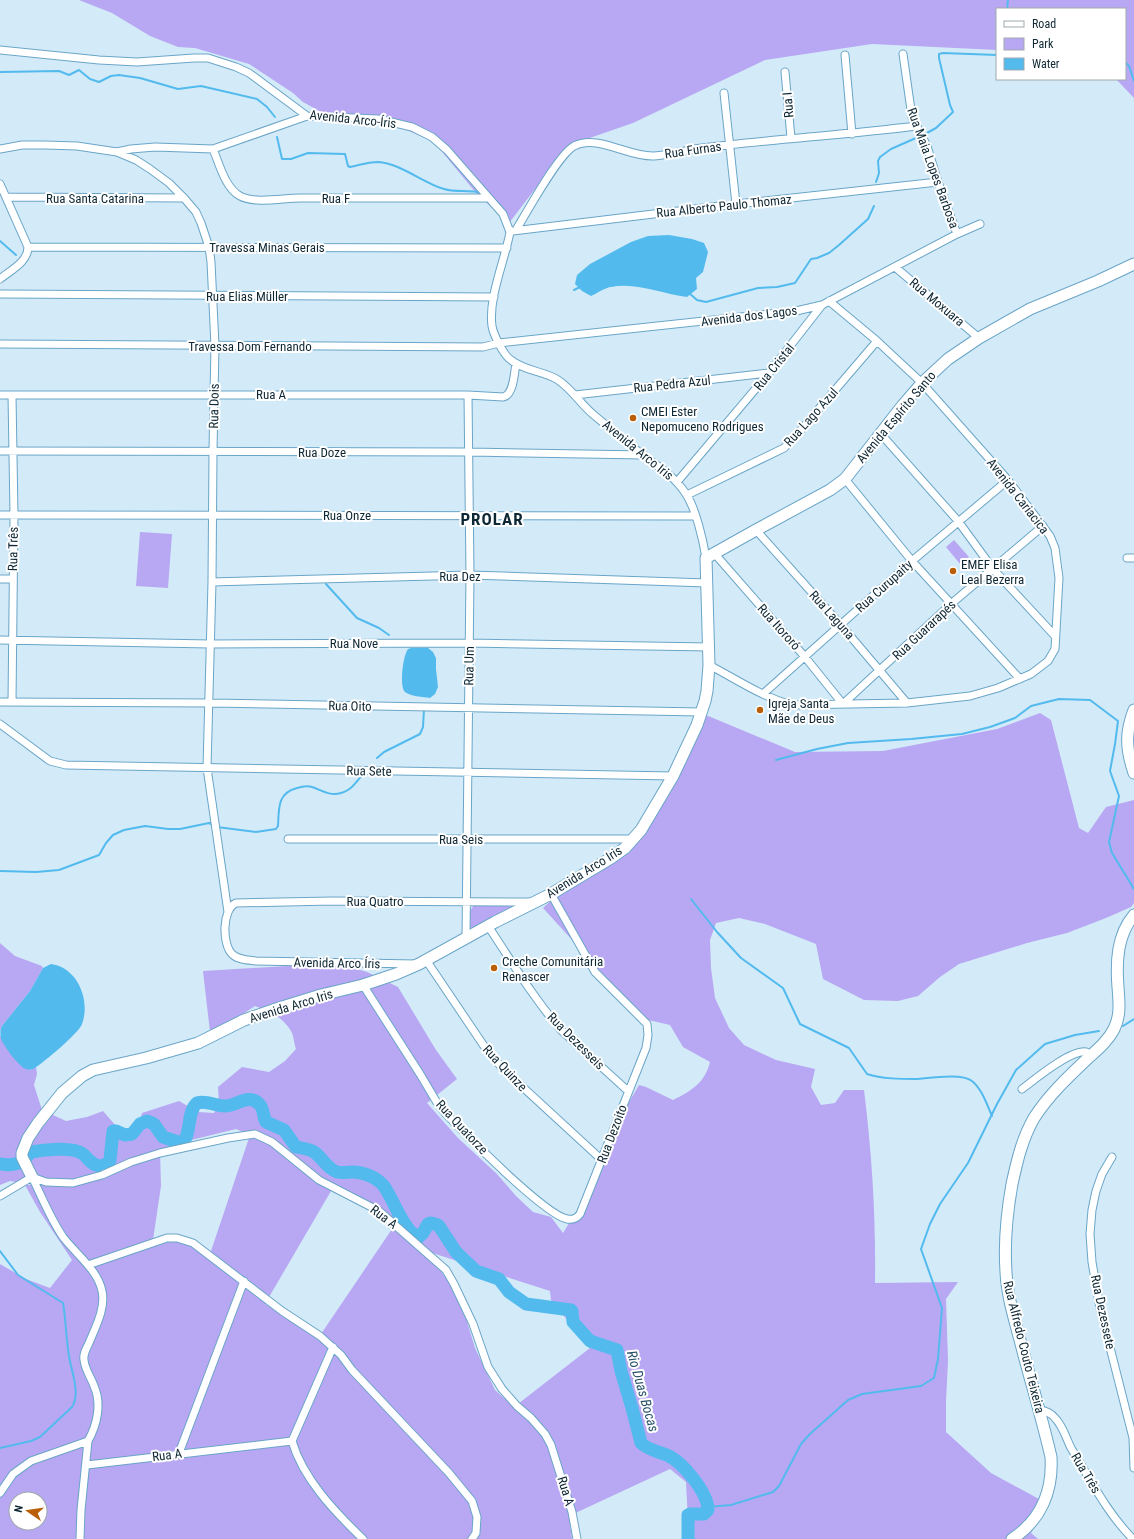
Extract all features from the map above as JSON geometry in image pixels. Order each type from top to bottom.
[{"type":"street","name":"Avenida Arco-Íris","points":[[0,50],[99,60],[137,62],[208,58],[236,67],[249,74],[307,116],[378,119],[403,124],[419,130],[443,145],[503,214],[513,231]]},
{"type":"street","name":"Rua Maia Lopes Barbosa","points":[[903,54],[910,110],[916,126],[927,146],[938,182],[957,234]]},
{"type":"street","points":[[845,55],[852,134]]},
{"type":"street","name":"Rua I","points":[[785,72],[791,138]]},
{"type":"street","points":[[724,93],[736,204]]},
{"type":"street","points":[[0,149],[22,145],[44,145],[77,146],[117,152],[155,147],[213,149],[307,116]]},
{"type":"street","name":"Rua Furnas","points":[[513,231],[558,162],[576,145],[595,142],[632,154],[651,156],[702,148],[791,138],[852,134],[916,126]]},
{"type":"street","name":"Rua F","points":[[213,149],[234,192],[244,198],[255,200],[297,198],[489,198]]},
{"type":"street","name":"Rua Dois","points":[[117,152],[136,160],[169,183],[196,212],[206,235],[213,274],[215,346],[210,703],[207,768],[228,912]]},
{"type":"street","name":"Rua Alberto Paulo Thomaz","points":[[513,231],[736,204],[938,182]]},
{"type":"street","points":[[0,184],[28,247],[28,252],[24,261],[0,278]]},
{"type":"street","name":"Rua Santa Catarina","points":[[6,198],[184,198]]},
{"type":"street","name":"Avenida dos Lagos","points":[[499,343],[796,311],[822,305],[957,234],[980,224]]},
{"type":"street","points":[[513,231],[494,297],[492,327],[499,343],[508,357],[516,364]]},
{"type":"street","name":"Travessa Minas Gerais","points":[[28,247],[507,248]]},
{"type":"street","name":"Avenida Espírito Santo","points":[[710,556],[830,490],[845,478],[922,382],[948,359],[979,338],[1030,309],[1098,281],[1134,264]]},
{"type":"street","name":"Rua Moxuara","points":[[895,267],[979,338]]},
{"type":"street","name":"Rua Elias Müller","points":[[0,294],[494,297]]},
{"type":"street","name":"Avenida Cariacica","points":[[709,665],[763,694],[792,705],[813,706],[843,703],[907,703],[970,696],[998,688],[1020,679],[1043,666],[1048,661],[1055,649],[1058,592],[1057,561],[1055,548],[1050,536],[1008,480],[922,382],[877,341],[829,301]]},
{"type":"street","name":"Rua Cristal","points":[[677,482],[769,373],[822,305]]},
{"type":"street","name":"Rua Lago Azul","points":[[687,495],[784,448],[877,341]]},
{"type":"street","name":"Travessa Dom Fernando","points":[[0,344],[483,347],[499,343]]},
{"type":"street","name":"Avenida Arco Iris","points":[[32,1177],[24,1161],[22,1149],[24,1144],[38,1122],[62,1093],[72,1084],[93,1070],[198,1043],[244,1020],[321,995],[363,985],[396,974],[423,962],[488,926],[537,902],[611,858],[634,839],[648,820],[673,776],[695,730],[707,691],[709,647],[707,583],[710,556],[687,495],[669,473],[585,408],[574,395],[557,380],[538,371],[516,364]]},
{"type":"street","name":"Rua A","points":[[0,395],[468,395],[503,397],[509,395],[516,364]]},
{"type":"street","name":"Rua Pedra Azul","points":[[574,395],[769,373]]},
{"type":"street","name":"Rua Três","points":[[12,395],[14,515],[12,579],[12,702]]},
{"type":"street","name":"Rua Um","points":[[466,938],[470,575],[470,452],[468,395]]},
{"type":"street","points":[[880,433],[958,521],[993,569],[1055,636]]},
{"type":"street","name":"Rua Doze","points":[[0,451],[470,452],[644,455]]},
{"type":"street","points":[[845,478],[912,561],[1020,679]]},
{"type":"street","name":"Rua Curupaity","points":[[763,694],[912,561],[1008,480]]},
{"type":"street","name":"Rua Onze","points":[[0,515],[695,516]]},
{"type":"street","name":"Rua Guararapés","points":[[843,703],[952,604],[1043,526]]},
{"type":"street","name":"Rua Laguna","points":[[756,530],[841,625],[907,703]]},
{"type":"street","name":"Rua Itororó","points":[[710,556],[805,657],[843,703]]},
{"type":"street","name":"Rua Dez","points":[[212,582],[470,575],[707,583]]},
{"type":"street","points":[[0,579],[12,579]]},
{"type":"street","name":"Rua Nove","points":[[0,640],[13,639],[210,644],[469,642],[709,647]]},
{"type":"street","name":"Rua Oito","points":[[0,702],[210,703],[701,712]]},
{"type":"street","points":[[1134,710],[1129,721],[1127,737],[1134,773]]},
{"type":"street","name":"Rua Sete","points":[[0,724],[50,761],[66,766],[673,776]]},
{"type":"street","name":"Rua Seis","points":[[288,839],[634,839]]},
{"type":"street","name":"Rua Dezoito","points":[[551,894],[595,972],[647,1024],[648,1035],[646,1048],[602,1160],[580,1214],[575,1218]]},
{"type":"street","name":"Rua Quatro","points":[[228,912],[232,905],[236,903],[332,901],[537,902]]},
{"type":"street","name":"Avenida Arco Íris","points":[[228,912],[226,922],[226,938],[231,953],[237,958],[256,961],[423,962]]},
{"type":"street","name":"Rua Alfredo Couto Teixeira","points":[[1012,1539],[1029,1525],[1044,1505],[1052,1469],[1051,1457],[1040,1410],[1013,1313],[1007,1281],[1006,1251],[1011,1192],[1018,1154],[1024,1137],[1045,1102],[1057,1088],[1109,1038],[1118,1021],[1119,944],[1125,928],[1134,915]]},
{"type":"street","name":"Rua Dezesseis","points":[[488,926],[553,1021],[628,1091]]},
{"type":"street","name":"Rua Quinze","points":[[423,962],[484,1046],[502,1068],[602,1160]]},
{"type":"street","name":"Rua Quatorze","points":[[363,985],[436,1101],[451,1119],[542,1204],[566,1219],[575,1218]]},
{"type":"street","points":[[1022,1089],[1057,1063],[1074,1054],[1086,1052],[1092,1055]]},
{"type":"street","name":"Rua A","points":[[32,1177],[46,1182],[73,1182],[102,1175],[131,1162],[160,1153],[228,1138],[255,1134],[272,1142],[319,1180],[379,1211],[446,1270],[473,1324],[488,1367],[502,1389],[545,1434],[572,1512],[577,1539]]},
{"type":"street","name":"Rua Dezessete","points":[[1112,1157],[1102,1174],[1096,1191],[1092,1210],[1090,1234],[1092,1262],[1100,1308],[1133,1438],[1134,1468]]},
{"type":"street","points":[[0,1196],[32,1177],[53,1222],[88,1265],[102,1290],[103,1300],[101,1310],[84,1355],[88,1373],[97,1394],[98,1404],[97,1419],[93,1433],[88,1441],[80,1539]]},
{"type":"street","points":[[88,1265],[167,1238],[177,1238],[193,1243],[282,1311],[320,1336],[333,1347],[449,1473],[472,1502],[477,1517],[476,1533],[472,1539]]},
{"type":"street","points":[[179,1453],[244,1281]]},
{"type":"street","points":[[333,1347],[292,1441],[296,1454],[310,1480],[363,1539]]},
{"type":"street","name":"Rua Três","points":[[1040,1410],[1046,1411],[1056,1419],[1109,1511],[1133,1539]]},
{"type":"street","points":[[0,1492],[13,1474],[26,1464],[88,1441]]},
{"type":"street","name":"Rua A","points":[[87,1465],[179,1453],[292,1441]]},
{"type":"green space","points":[[79,0],[1134,0],[1134,98],[1117,80],[1126,80],[1126,8],[996,8],[996,50],[872,44],[765,60],[633,123],[578,142],[552,167],[509,223],[477,194],[434,142],[386,121],[330,117],[303,102],[293,93],[249,64],[195,48],[178,47],[150,36],[112,13]]},
{"type":"green space","points":[[140,532],[172,534],[168,588],[136,586]]},
{"type":"green space","points":[[954,540],[969,557],[960,564],[946,547]]},
{"type":"green space","points":[[701,713],[795,752],[883,751],[997,729],[1040,713],[1051,720],[1079,828],[1088,833],[1106,807],[1134,800],[1134,903],[1131,907],[1067,933],[1027,943],[959,964],[940,977],[918,996],[898,1001],[864,1000],[823,979],[816,944],[765,924],[739,918],[716,923],[710,940],[711,968],[715,998],[729,1028],[744,1045],[776,1060],[815,1069],[811,1087],[821,1105],[835,1103],[844,1090],[864,1090],[873,1186],[875,1283],[958,1282],[946,1299],[948,1361],[946,1432],[991,1473],[1048,1504],[1031,1533],[1038,1539],[689,1539],[686,1482],[670,1469],[569,1516],[572,1539],[0,1539],[0,1264],[26,1279],[50,1288],[72,1260],[40,1212],[25,1185],[35,1185],[10,1181],[0,1185],[0,1036],[30,1070],[36,1067],[37,1074],[34,1085],[42,1110],[66,1121],[87,1117],[103,1111],[123,1134],[138,1130],[142,1113],[179,1101],[198,1112],[214,1113],[219,1104],[218,1087],[242,1067],[269,1072],[285,1061],[296,1049],[292,1033],[288,1026],[280,1018],[255,1006],[224,1026],[210,1032],[203,971],[337,963],[367,972],[398,987],[436,1050],[457,1079],[427,1103],[458,1138],[497,1174],[516,1196],[533,1212],[551,1217],[563,1233],[594,1183],[603,1163],[599,1153],[639,1085],[673,1100],[691,1090],[701,1081],[705,1076],[710,1062],[683,1047],[670,1025],[644,1019],[543,908],[556,896],[634,838]],"holes":[[[236,1129],[250,1135],[211,1251],[208,1253],[168,1235],[153,1240],[161,1186],[160,1151],[175,1144]],[[331,1191],[367,1209],[392,1229],[319,1337],[265,1304]],[[417,1248],[550,1291],[551,1300],[590,1348],[514,1407],[495,1390],[475,1348],[459,1295],[436,1265]]]},
{"type":"green space","points":[[474,905],[516,905],[469,929],[470,911]]},
{"type":"green space","points":[[0,943],[15,956],[42,966],[43,968],[30,991],[2,1026],[0,1031]]},
{"type":"water","points":[[669,235],[692,239],[704,243],[708,252],[703,272],[696,278],[697,289],[687,297],[630,286],[606,288],[591,296],[582,291],[575,284],[577,275],[590,264],[631,242],[648,236]]},
{"type":"water","points":[[411,648],[428,648],[433,652],[436,658],[438,687],[435,694],[430,698],[410,694],[405,692],[403,689],[403,664],[406,652]]},
{"type":"water","points":[[51,964],[60,966],[68,971],[80,986],[85,1005],[82,1024],[75,1034],[53,1054],[35,1068],[27,1069],[12,1056],[5,1046],[1,1039],[1,1029],[30,991],[43,968]]},
{"type":"waterway","points":[[1007,8],[1008,0]]},
{"type":"waterway","points":[[925,134],[936,128],[953,112],[950,105],[939,54],[996,55]]},
{"type":"waterway","points":[[1126,63],[1129,66],[1134,81]]},
{"type":"waterway","points":[[0,72],[59,71],[69,75],[79,70],[90,79],[99,82],[111,76],[119,75],[140,78],[178,89],[201,86],[257,99],[267,107],[275,117]]},
{"type":"waterway","points":[[277,137],[282,159],[291,159],[308,153],[345,154],[348,166],[350,167],[371,162],[386,163],[403,169],[444,189],[481,193]]},
{"type":"waterway","points":[[876,182],[879,173],[878,161],[880,157],[891,149],[916,138]]},
{"type":"waterway","points":[[500,205],[505,212]]},
{"type":"waterway","points":[[689,293],[697,300],[706,302],[758,288],[777,287],[795,283],[811,259],[829,253],[839,245],[868,219],[874,206]]},
{"type":"waterway","points":[[0,241],[16,255]]},
{"type":"waterway","points":[[574,290],[580,287]]},
{"type":"waterway","points":[[326,584],[357,618],[379,628],[389,635]]},
{"type":"waterway","points":[[776,760],[817,749],[848,743],[962,734],[990,727],[1015,718],[1031,706],[1059,699],[1090,700],[1118,721],[1110,771],[1119,796],[1109,842],[1112,853],[1134,889]]},
{"type":"waterway","points":[[377,758],[384,752],[420,734],[423,727],[424,709]]},
{"type":"waterway","points":[[217,827],[256,832],[276,829],[278,826],[280,802],[290,790],[308,786],[330,794],[341,793],[351,788],[362,775]]},
{"type":"waterway","points":[[0,871],[36,872],[59,870],[99,855],[113,835],[124,830],[145,826],[180,829],[209,823],[213,825]]},
{"type":"waterway","points":[[691,899],[717,932],[741,958],[783,988],[800,1024],[849,1048],[867,1074],[898,1079],[937,1077],[961,1077],[967,1079],[972,1081],[979,1088],[992,1116]]},
{"type":"waterway","points":[[1123,1026],[1134,1019]]},
{"type":"waterway","points":[[708,1507],[731,1505],[773,1492],[779,1486],[801,1444],[848,1400],[862,1394],[921,1386],[934,1378],[938,1359],[942,1308],[921,1249],[930,1224],[940,1204],[968,1163],[997,1104],[1016,1070],[1045,1044],[1075,1035],[1099,1031]]},
{"type":"waterway","name":"Rio Duas Bocas","points":[[0,1164],[16,1164],[22,1162],[31,1152],[65,1149],[83,1154],[90,1162],[103,1166],[110,1160],[113,1131],[125,1135],[132,1134],[140,1124],[147,1121],[154,1124],[163,1137],[181,1143],[187,1136],[191,1112],[197,1103],[204,1102],[225,1106],[247,1100],[256,1101],[263,1111],[266,1122],[284,1130],[296,1147],[308,1149],[314,1152],[330,1168],[337,1172],[361,1173],[373,1177],[380,1182],[387,1191],[408,1229],[414,1234],[419,1237],[428,1224],[431,1223],[438,1225],[456,1252],[476,1271],[499,1279],[509,1292],[526,1304],[571,1310],[573,1322],[590,1341],[617,1350],[621,1371],[641,1443],[651,1449],[669,1456],[681,1465],[700,1488],[707,1503],[708,1510],[704,1514],[688,1515],[688,1539]]},
{"type":"waterway","points":[[0,1251],[18,1275],[63,1303],[68,1349],[76,1389],[75,1401],[72,1407],[40,1437],[31,1441],[0,1448]]},
{"type":"place","name":"CMEI Ester Nepomuceno Rodrigues","points":[[633,418]]},
{"type":"place","name":"EMEF Elisa Leal Bezerra","points":[[953,571]]},
{"type":"place","name":"Igreja Santa Mãe de Deus","points":[[760,710]]},
{"type":"place","name":"Creche Comunitária Renascer","points":[[494,968]]},
{"type":"district","name":"PROLAR","points":[[492,519]]}]
